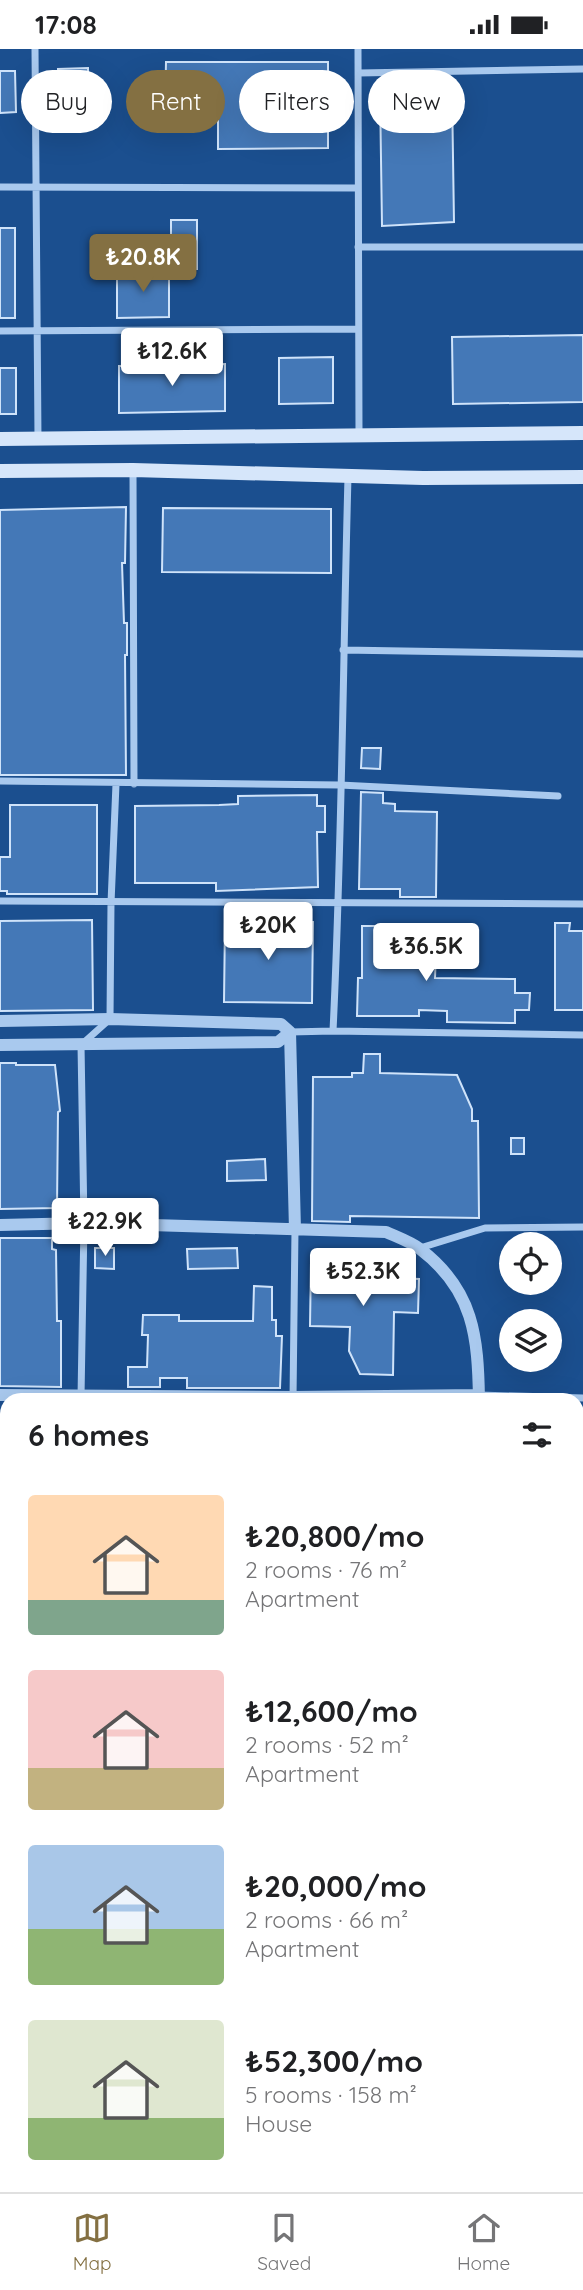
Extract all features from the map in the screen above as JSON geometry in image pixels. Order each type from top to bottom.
[{"type":"main road","points":[[0,439],[583,433]]},
{"type":"main road","points":[[0,471],[133,470],[348,477],[583,477]]},
{"type":"street","points":[[35,49],[35,331],[38,439]]},
{"type":"street","points":[[358,49],[359,434]]},
{"type":"street","points":[[359,73],[583,69]]},
{"type":"street","points":[[0,187],[358,188]]},
{"type":"street","points":[[358,247],[583,247]]},
{"type":"street","points":[[0,331],[358,329]]},
{"type":"street","points":[[133,470],[134,783]]},
{"type":"street","points":[[333,1031],[340,903],[340,785],[348,477]]},
{"type":"street","points":[[343,650],[583,654]]},
{"type":"street","points":[[0,781],[340,785],[558,796]]},
{"type":"street","points":[[81,1393],[84,1223],[81,1045],[110,1019],[116,784]]},
{"type":"street","points":[[0,901],[583,904]]},
{"type":"street","points":[[0,1021],[110,1019],[281,1024],[290,1032],[296,1230],[293,1393]]},
{"type":"street","points":[[0,1045],[278,1042],[290,1032],[333,1031],[583,1035]]},
{"type":"street","points":[[0,1225],[84,1223],[386,1232],[420,1248],[454,1281],[472,1316],[479,1393]]},
{"type":"street","points":[[420,1248],[485,1228],[583,1227]]},
{"type":"building","points":[[166,62],[328,62],[328,70],[239,70],[239,133],[328,133],[328,148],[218,149],[218,133],[225,133],[225,70],[166,70]]},
{"type":"building","points":[[88,68],[88,70],[58,70]]},
{"type":"building","points":[[0,71],[15,71],[16,112],[0,113]]},
{"type":"building","points":[[381,133],[453,133],[454,222],[382,226]]},
{"type":"building","points":[[171,220],[197,220],[197,269],[171,269]]},
{"type":"building","points":[[0,228],[15,228],[15,318],[0,318]]},
{"type":"building","points":[[117,270],[169,270],[169,317],[117,318]]},
{"type":"building","points":[[583,335],[583,402],[453,404],[452,337]]},
{"type":"building","points":[[333,357],[333,403],[279,404],[279,358]]},
{"type":"building","points":[[225,364],[225,411],[119,413],[119,366]]},
{"type":"building","points":[[0,368],[16,368],[16,414],[0,414]]},
{"type":"building","points":[[126,507],[125,563],[122,563],[124,623],[127,623],[126,775],[0,775],[0,510]]},
{"type":"building","points":[[163,508],[331,509],[331,573],[162,572]]},
{"type":"building","points":[[362,748],[381,748],[380,769],[361,768]]},
{"type":"building","points":[[361,792],[383,793],[383,803],[395,804],[395,811],[437,812],[436,897],[400,897],[400,889],[359,889]]},
{"type":"building","points":[[317,795],[317,806],[325,806],[325,832],[317,832],[318,887],[216,891],[216,883],[135,883],[135,806],[238,804],[238,796]]},
{"type":"building","points":[[10,805],[97,805],[97,894],[7,894],[7,891],[0,891],[0,857],[10,857]]},
{"type":"building","points":[[92,920],[93,1010],[0,1011],[0,921]]},
{"type":"building","points":[[225,921],[313,922],[312,1003],[224,1002]]},
{"type":"building","points":[[555,923],[570,923],[569,931],[583,931],[583,1010],[555,1010]]},
{"type":"building","points":[[362,926],[416,926],[416,953],[436,953],[435,978],[515,979],[515,993],[530,993],[529,1010],[515,1010],[515,1023],[447,1022],[447,1011],[419,1010],[419,1016],[357,1016],[358,978],[362,978]]},
{"type":"building","points":[[364,1054],[380,1054],[380,1073],[457,1075],[472,1109],[472,1121],[478,1121],[479,1218],[350,1216],[350,1222],[312,1221],[313,1077],[352,1077],[352,1073],[363,1073]]},
{"type":"building","points":[[0,1063],[55,1065],[60,1111],[57,1208],[0,1209]]},
{"type":"building","points":[[511,1138],[524,1138],[524,1154],[511,1154]]},
{"type":"building","points":[[265,1159],[266,1180],[227,1181],[227,1161]]},
{"type":"building","points":[[0,1238],[52,1238],[52,1249],[56,1250],[57,1321],[61,1321],[61,1387],[0,1386]]},
{"type":"building","points":[[95,1248],[114,1248],[114,1269],[95,1268]]},
{"type":"building","points":[[237,1248],[238,1268],[188,1269],[187,1249]]},
{"type":"building","points":[[311,1262],[395,1263],[395,1278],[419,1279],[418,1313],[394,1312],[393,1375],[360,1374],[349,1351],[350,1327],[310,1326]]},
{"type":"building","points":[[254,1286],[272,1287],[272,1320],[276,1320],[276,1336],[282,1336],[280,1388],[187,1388],[187,1378],[160,1378],[160,1387],[128,1387],[128,1367],[147,1367],[148,1335],[142,1335],[143,1315],[179,1315],[179,1321],[253,1321]]}]
